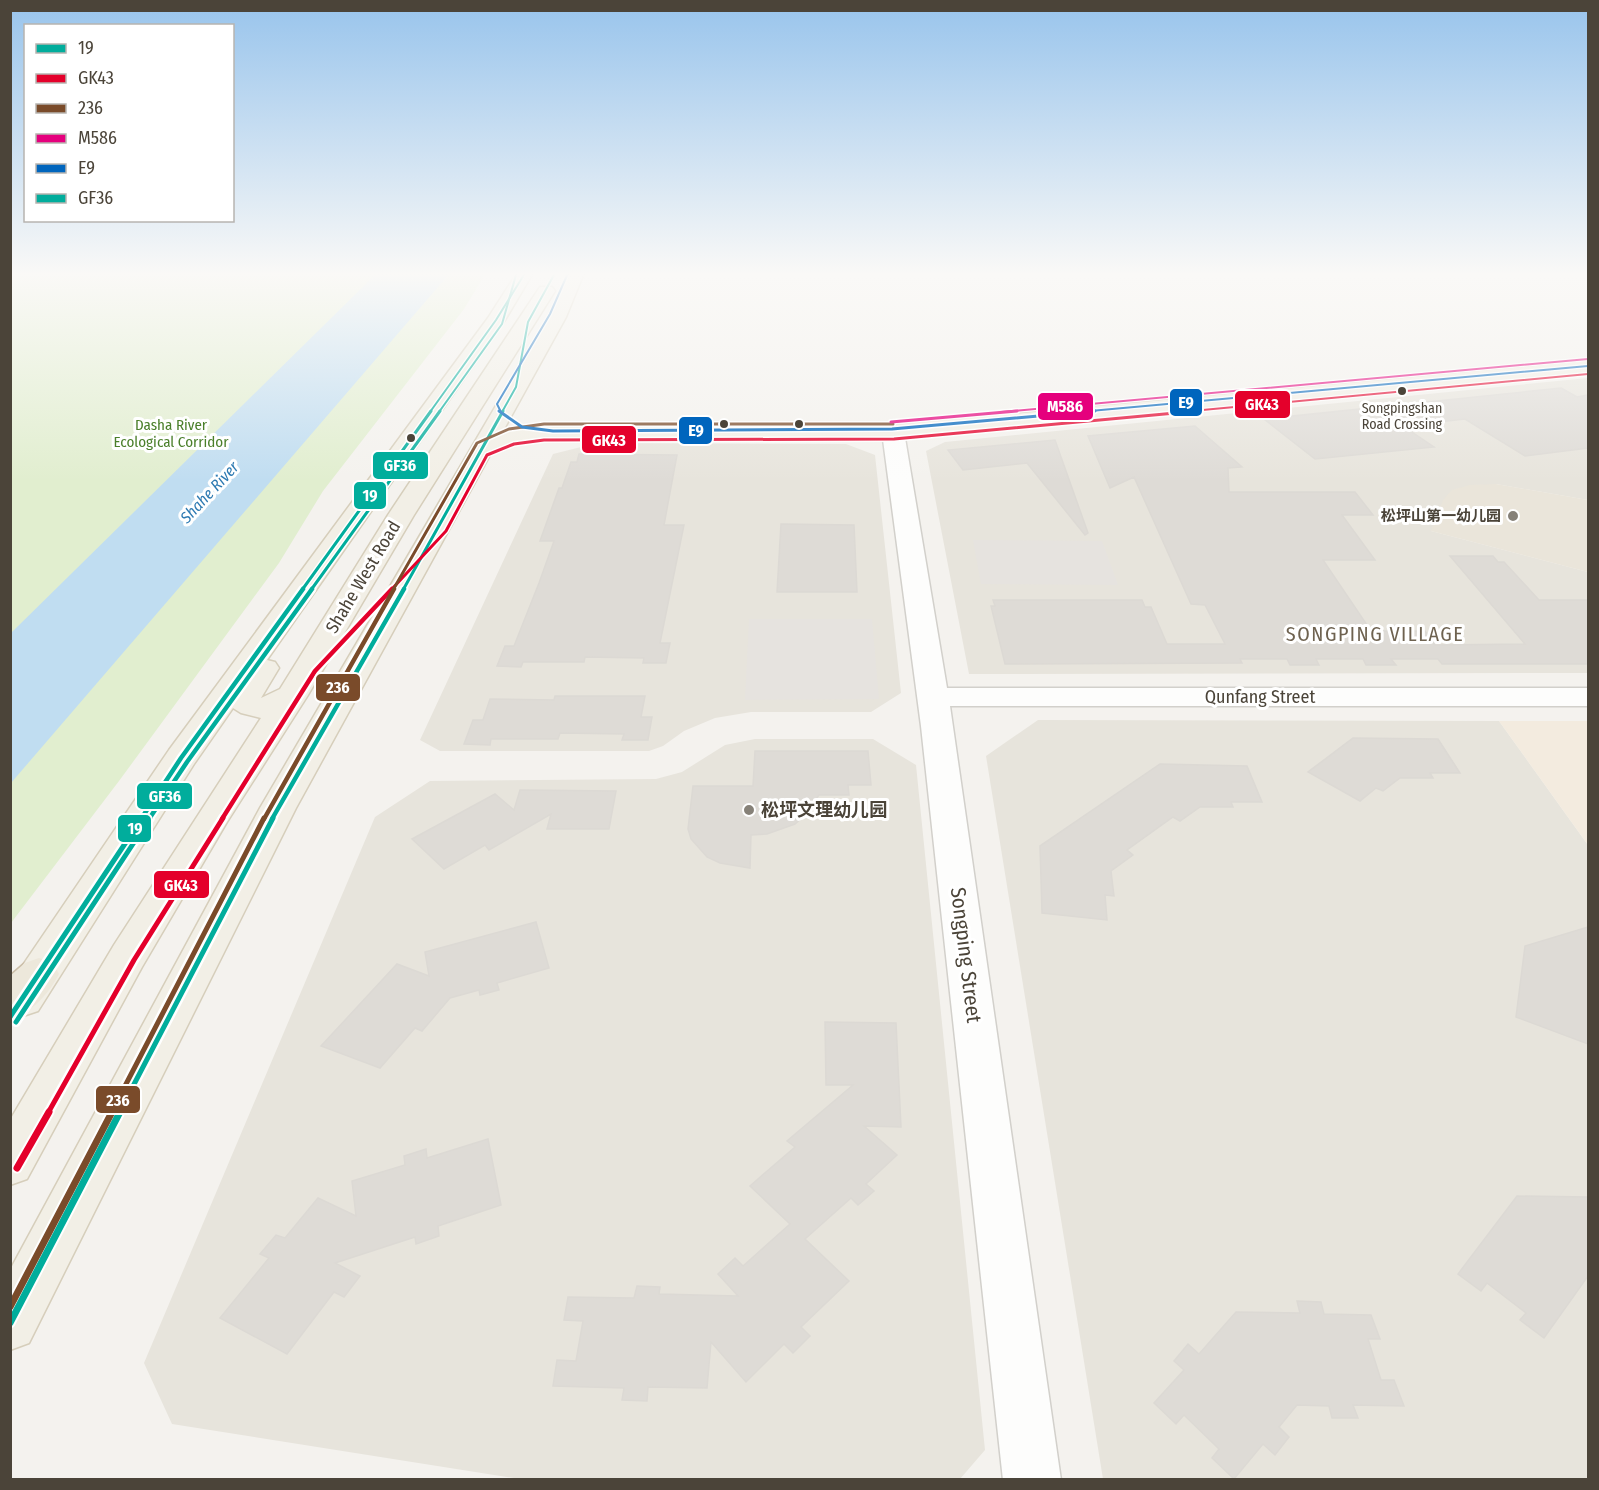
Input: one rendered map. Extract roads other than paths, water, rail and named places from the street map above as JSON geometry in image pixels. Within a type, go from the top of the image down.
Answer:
[{"type":"highway","points":[[10,1003],[39,974]]},
{"type":"main road","name":"Shahe West Road","points":[[10,1018],[181,758],[480,343]]},
{"type":"main road","name":"Shahe West Road","points":[[10,1164],[128,956],[301,680],[401,515],[514,343]]},
{"type":"main road","points":[[523,343],[510,397],[517,417],[541,424],[891,422],[1588,359]]},
{"type":"main road","points":[[10,1323],[278,808],[542,343]]},
{"type":"main road","points":[[482,449],[511,436],[544,432],[893,432],[1588,368]]},
{"type":"main road","points":[[320,564],[305,608],[244,700],[250,707],[266,708],[282,704],[440,526]]},
{"type":"street","name":"Songping Street","points":[[893,432],[932,697],[1032,1479]]},
{"type":"street","name":"Qunfang Street","points":[[932,697],[1588,698]]},
{"type":"water","name":"Shahe River","points":[[306,343],[390,343],[11,783],[11,633]]},
{"type":"place","name":"Songpingshan Road Crossing","points":[[1402,391]]},
{"type":"place","name":"松坪山第一幼儿园","points":[[1513,516]]},
{"type":"place","name":"松坪文理幼儿园","points":[[749,810]]},
{"type":"district","name":"SONGPING VILLAGE","points":[[1375,634]]},
{"type":"park label","name":"Dasha River Ecological Corridor","points":[[171,434]]}]
